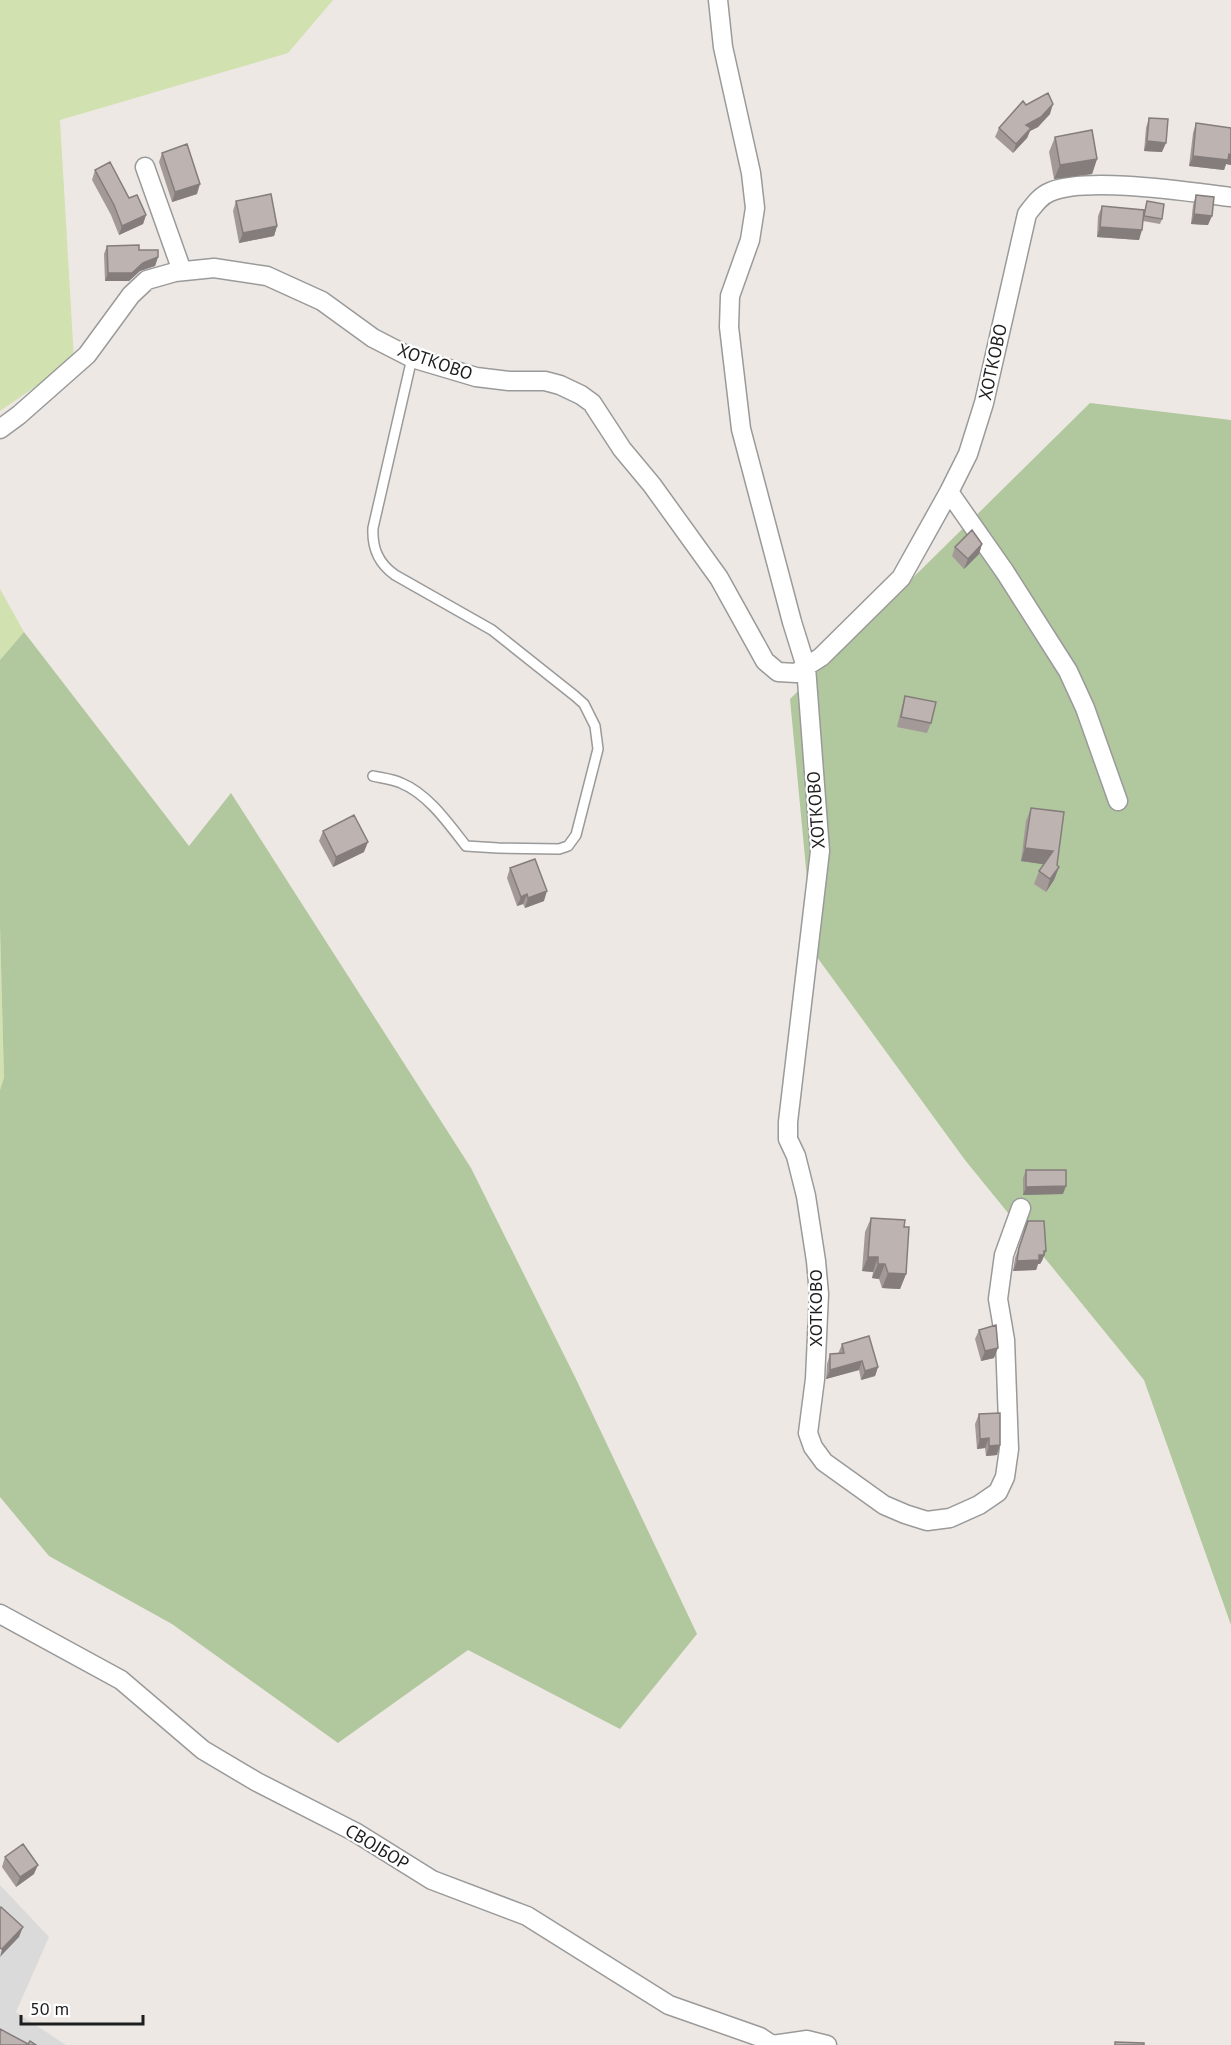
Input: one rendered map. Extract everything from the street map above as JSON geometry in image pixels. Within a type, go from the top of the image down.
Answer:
[{"type":"street","name":"ХОТКОВО","points":[[718,0],[723,47],[751,173],[755,208],[750,240],[730,296],[729,327],[741,429],[806,668],[820,850],[788,1122],[788,1139],[796,1156],[806,1197],[819,1294],[815,1379],[808,1433],[813,1447],[824,1462],[884,1505],[905,1514],[927,1521],[950,1518],[979,1505],[998,1492],[1005,1477],[1009,1449],[1005,1340],[998,1299],[1004,1255],[1021,1209]]},
{"type":"street","points":[[145,167],[182,271]]},
{"type":"street","name":"ХОТКОВО","points":[[0,429],[20,415],[87,356],[131,295],[147,280],[182,271],[214,268],[267,276],[322,301],[374,338],[412,358],[476,376],[509,381],[545,381],[560,385],[592,403],[622,449],[652,485],[719,578],[765,661],[778,672],[796,673],[821,657],[901,578],[949,492],[968,454],[984,403],[1027,214],[1036,201],[1051,192],[1089,185],[1128,186],[1231,197]]},
{"type":"street","points":[[949,492],[1005,572],[1068,671],[1085,708],[1118,801]]},
{"type":"street","name":"СВОЈБОР","points":[[0,1614],[121,1680],[203,1750],[257,1782],[356,1832],[432,1880],[527,1916],[669,2005],[760,2037],[772,2045]]},
{"type":"street","points":[[772,2045],[807,2040],[827,2045]]},
{"type":"lane","points":[[373,776],[400,782],[418,792],[445,819],[466,846],[559,849],[568,846],[574,840],[598,749],[598,737],[590,714],[575,696],[492,630],[388,570],[378,557],[374,548],[373,528],[412,358]]},
{"type":"shaded area","points":[[0,1885],[49,1937],[16,2012],[66,2045],[0,2045]]},
{"type":"green space","points":[[0,0],[333,0],[288,53],[60,120],[74,360],[0,411]]},
{"type":"green space","points":[[1090,403],[1231,420],[1231,1625],[1144,1380],[965,1160],[814,953],[790,699]]},
{"type":"green space","points":[[0,589],[24,632],[0,660]]},
{"type":"green space","points":[[24,632],[189,846],[231,793],[471,1168],[575,1377],[697,1634],[620,1729],[468,1650],[338,1743],[172,1624],[49,1556],[0,1497],[0,1090],[4,1078],[0,927],[0,660]]},
{"type":"green space","points":[[0,927],[4,1079],[0,1090]]},
{"type":"building","points":[[1048,93],[1053,104],[1041,117],[1026,125],[1031,128],[1016,144],[999,128],[1023,101],[1026,105]]},
{"type":"building","points":[[1149,118],[1168,119],[1166,143],[1147,141]]},
{"type":"building","points":[[1196,123],[1231,128],[1231,155],[1229,154],[1228,160],[1193,156]]},
{"type":"building","points":[[1092,130],[1097,159],[1060,165],[1055,137]]},
{"type":"building","points":[[187,144],[200,184],[175,192],[162,153]]},
{"type":"building","points":[[110,162],[129,198],[137,195],[146,215],[122,226],[114,205],[95,170]]},
{"type":"building","points":[[271,194],[277,226],[243,233],[236,201]]},
{"type":"building","points":[[1196,195],[1214,197],[1212,216],[1194,214]]},
{"type":"building","points":[[1147,201],[1164,204],[1162,219],[1144,216]]},
{"type":"building","points":[[1102,206],[1144,210],[1142,230],[1100,227]]},
{"type":"building","points":[[139,245],[139,250],[158,250],[158,257],[143,263],[132,273],[108,273],[107,246]]},
{"type":"building","points":[[972,530],[982,544],[968,559],[955,547]]},
{"type":"building","points":[[905,696],[936,702],[931,723],[901,717]]},
{"type":"building","points":[[1031,808],[1064,812],[1057,865],[1059,867],[1050,879],[1039,871],[1053,851],[1025,848]]},
{"type":"building","points":[[354,815],[368,842],[336,857],[323,831]]},
{"type":"building","points":[[535,859],[547,891],[528,898],[527,894],[521,897],[510,868]]},
{"type":"building","points":[[1026,1170],[1066,1170],[1066,1186],[1026,1187]]},
{"type":"building","points":[[871,1218],[905,1220],[904,1227],[909,1227],[906,1274],[888,1273],[885,1264],[878,1264],[878,1257],[868,1257]]},
{"type":"building","points":[[1028,1221],[1044,1221],[1046,1251],[1044,1255],[1039,1255],[1039,1260],[1017,1261],[1019,1248]]},
{"type":"building","points":[[996,1325],[998,1348],[985,1351],[979,1330]]},
{"type":"building","points":[[869,1336],[878,1367],[865,1371],[862,1361],[830,1370],[830,1354],[844,1353],[842,1344]]},
{"type":"building","points":[[1000,1413],[1000,1445],[989,1446],[989,1438],[980,1439],[979,1414]]},
{"type":"building","points":[[23,1844],[38,1865],[20,1877],[5,1857]]},
{"type":"building","points":[[1,1907],[23,1927],[2,1949],[0,1948]]},
{"type":"building","points":[[0,2029],[28,2044],[30,2041],[36,2045],[0,2045]]},
{"type":"building","points":[[1115,2042],[1144,2043],[1144,2045],[1115,2045]]}]
